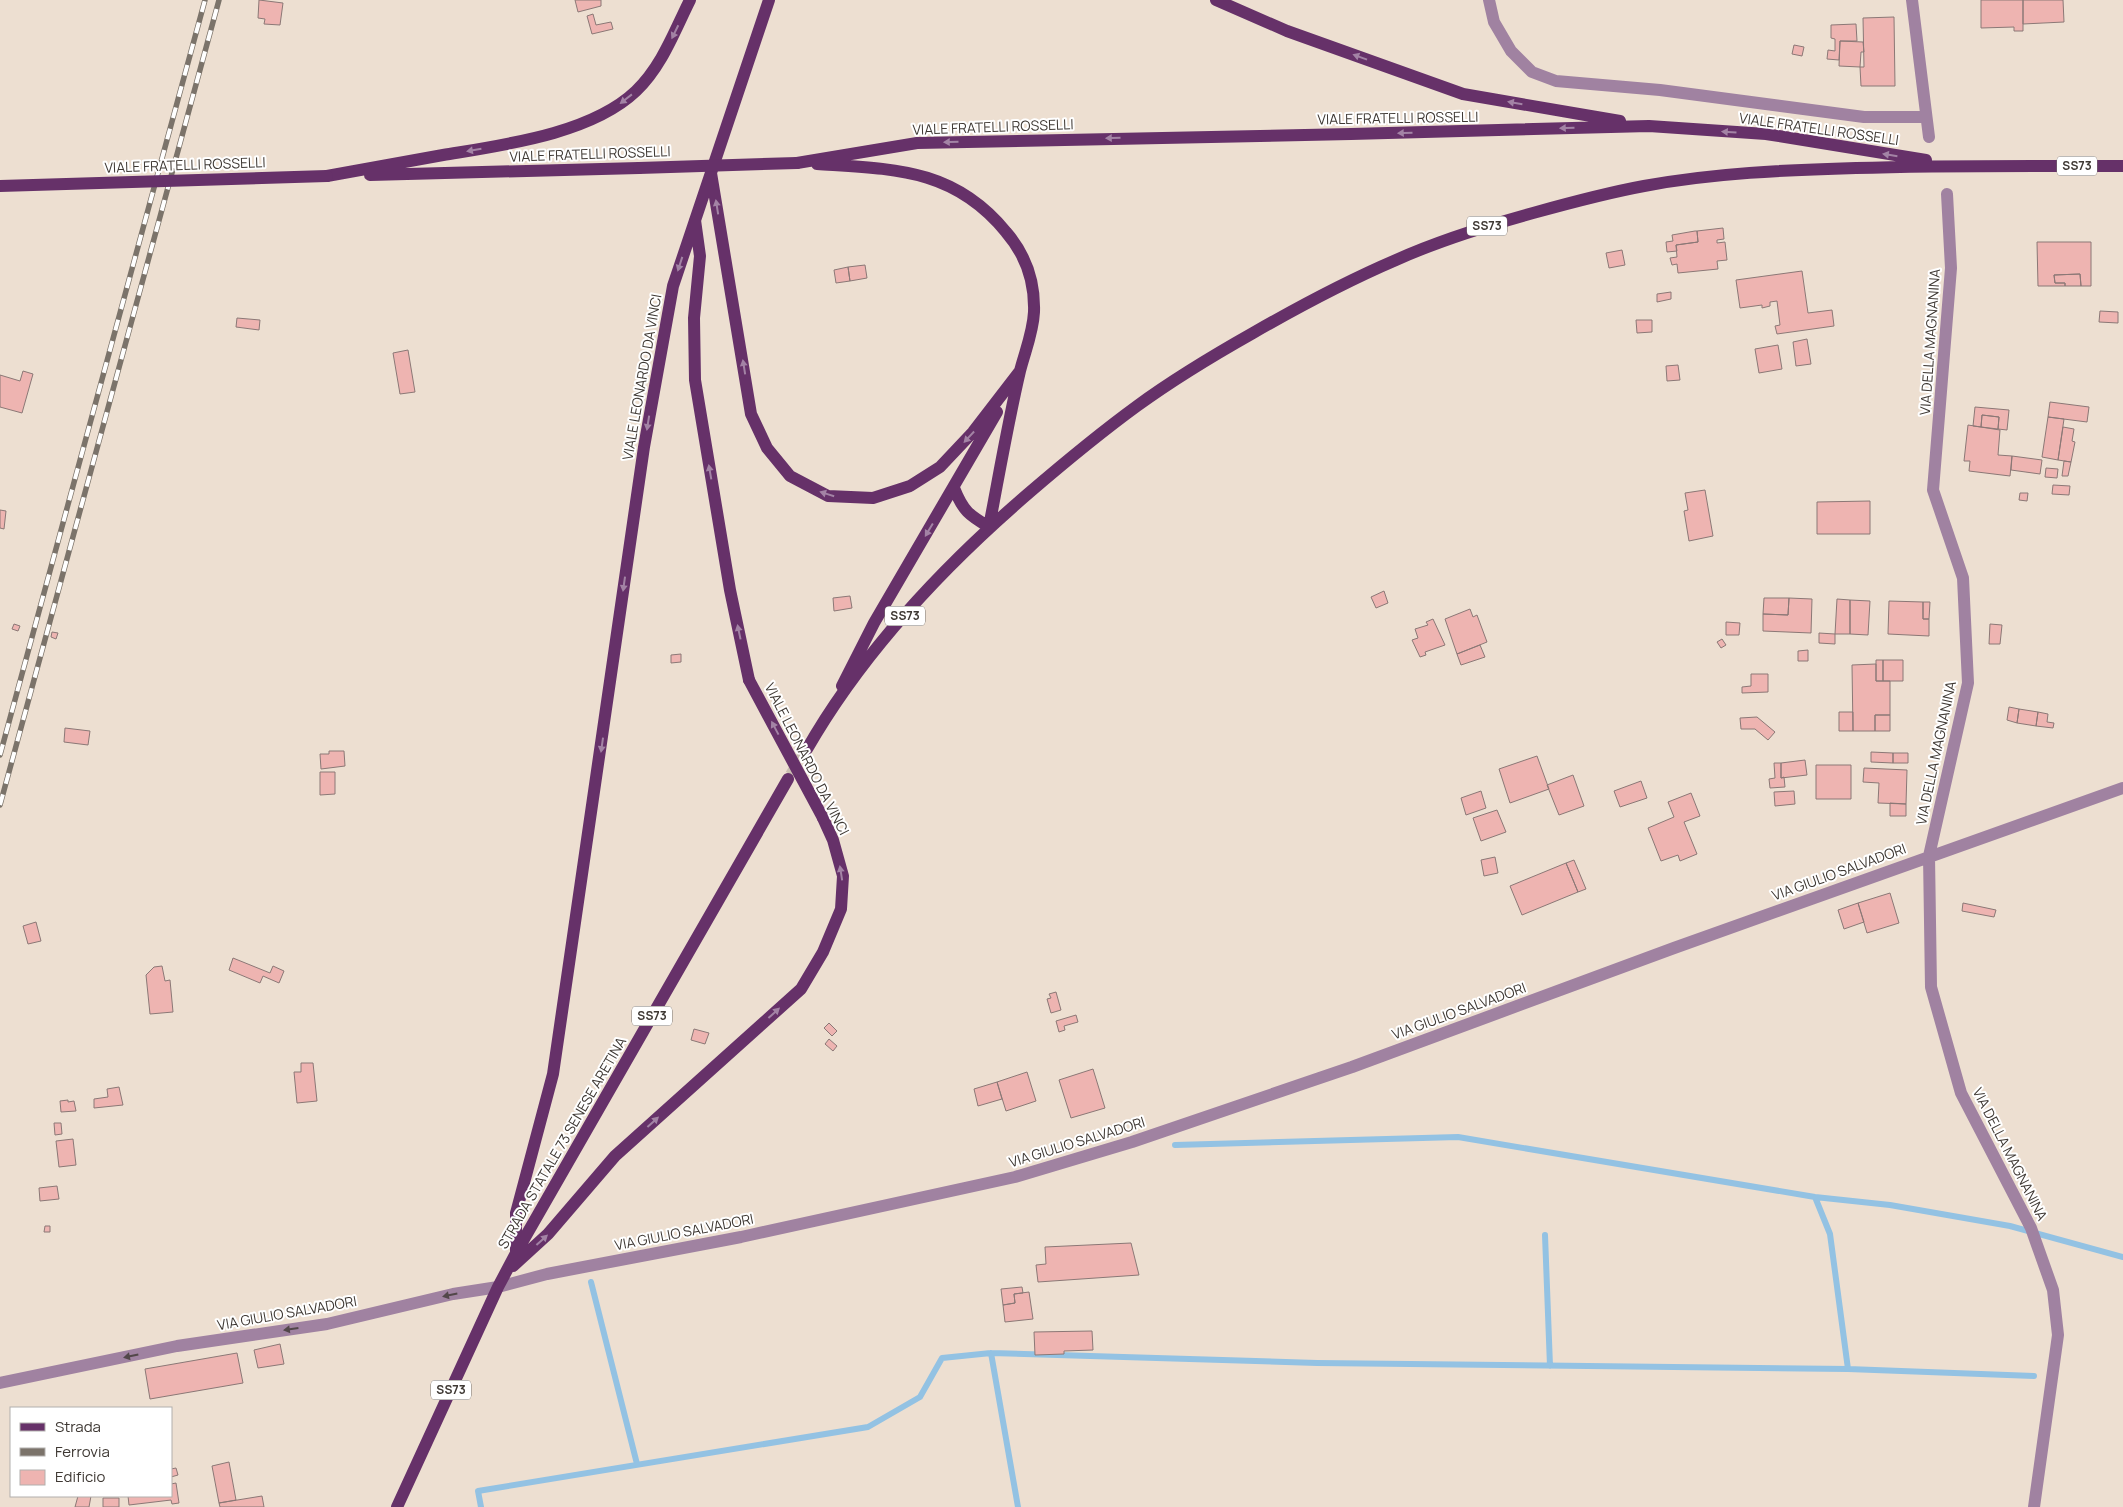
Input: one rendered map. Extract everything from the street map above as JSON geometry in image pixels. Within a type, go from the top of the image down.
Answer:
[{"type":"main road","points":[[327,176],[487,148],[578,125],[611,110],[636,91],[659,63],[690,0]]},
{"type":"main road","name":"VIALE LEONARDO DA VINCI","points":[[516,1253],[516,1213],[553,1074],[656,368],[673,286],[769,0]]},
{"type":"main road","points":[[1216,0],[1287,31],[1463,94],[1649,126]]},
{"type":"main road","name":"VIALE FRATELLI ROSSELLI","points":[[0,186],[797,163],[917,142],[1649,126],[1766,134],[1955,165]]},
{"type":"main road","points":[[797,163],[892,169],[924,176],[946,184],[967,195],[983,208],[1001,225],[1021,252],[1033,290],[1034,312],[1031,338],[1020,371],[989,527],[968,514],[960,505],[954,488]]},
{"type":"main road","name":"SS73","points":[[807,749],[828,711],[933,583],[989,527],[1075,454],[1132,410],[1220,352],[1304,304],[1397,259],[1476,229],[1575,202],[1645,186],[1689,180],[1804,169],[1955,165],[2123,166]]},
{"type":"main road","points":[[711,172],[751,414],[767,448],[790,476],[828,496],[873,498],[910,486],[940,467],[973,432],[1020,371]]},
{"type":"main road","name":"VIALE LEONARDO DA VINCI","points":[[506,1273],[548,1234],[616,1156],[801,989],[822,952],[842,909],[843,876],[833,840],[749,680],[730,590],[695,380],[694,318],[700,256],[695,217]]},
{"type":"main road","points":[[828,711],[874,623],[954,488],[1020,371]]},
{"type":"main road","name":"STRADA STATALE 73 SENESE ARETINA","points":[[397,1507],[516,1253],[788,779]]},
{"type":"street","points":[[1489,0],[1494,22],[1511,51],[1532,72],[1556,81],[1660,90],[1864,117],[1926,117]]},
{"type":"street","points":[[1912,0],[1929,137]]},
{"type":"street","name":"VIA DELLA MAGNANINA","points":[[1947,194],[1951,268],[1933,490],[1963,578],[1968,683],[1929,856],[1931,987],[1961,1093],[2031,1228],[2053,1290],[2058,1335],[2034,1507]]},
{"type":"street","name":"VIA GIULIO SALVADORI","points":[[0,1383],[177,1346],[328,1324],[453,1294],[498,1288],[547,1274],[741,1237],[1015,1176],[1123,1145],[1352,1067],[1929,856],[2123,788]]},
{"type":"building","points":[[259,0],[283,3],[280,25],[264,24],[265,19],[258,18]]},
{"type":"building","points":[[575,0],[601,0],[601,6],[578,12]]},
{"type":"building","points":[[1981,0],[2023,0],[2023,31],[2014,31],[2014,27],[1981,28]]},
{"type":"building","points":[[2023,0],[2063,0],[2064,22],[2023,24]]},
{"type":"building","points":[[593,14],[596,25],[611,22],[613,29],[592,34],[587,16]]},
{"type":"building","points":[[1894,17],[1895,86],[1861,86],[1860,67],[1864,67],[1863,18]]},
{"type":"building","points":[[1856,24],[1857,41],[1840,41],[1839,60],[1827,59],[1828,50],[1835,51],[1835,39],[1831,38],[1831,25]]},
{"type":"building","points":[[1840,41],[1863,42],[1864,52],[1861,52],[1860,67],[1839,66]]},
{"type":"building","points":[[1794,45],[1804,47],[1802,56],[1792,54]]},
{"type":"building","points":[[1723,228],[1724,239],[1717,240],[1717,243],[1725,242],[1727,260],[1717,261],[1718,269],[1678,273],[1677,264],[1672,265],[1670,258],[1677,257],[1676,245],[1698,242],[1697,231]]},
{"type":"building","points":[[1697,231],[1698,242],[1676,245],[1677,251],[1667,252],[1666,242],[1673,241],[1672,235]]},
{"type":"building","points":[[2037,242],[2091,242],[2091,286],[2081,286],[2080,274],[2054,275],[2055,283],[2065,283],[2065,286],[2038,286]]},
{"type":"building","points":[[1622,250],[1625,265],[1609,268],[1606,253]]},
{"type":"building","points":[[865,265],[867,278],[850,281],[848,267]]},
{"type":"building","points":[[848,267],[850,281],[836,283],[834,270]]},
{"type":"building","points":[[1802,271],[1808,313],[1832,310],[1834,326],[1777,334],[1775,326],[1780,325],[1777,301],[1770,302],[1770,306],[1762,308],[1762,305],[1740,308],[1736,280]]},
{"type":"building","points":[[2080,274],[2081,286],[2065,286],[2065,283],[2055,283],[2054,275]]},
{"type":"building","points":[[1671,292],[1671,299],[1657,302],[1657,294]]},
{"type":"building","points":[[2100,311],[2118,312],[2118,323],[2099,322]]},
{"type":"building","points":[[237,318],[260,320],[259,330],[236,327]]},
{"type":"building","points":[[1636,320],[1652,320],[1652,332],[1637,333]]},
{"type":"building","points":[[1807,339],[1811,364],[1796,366],[1793,342]]},
{"type":"building","points":[[1778,345],[1782,369],[1759,373],[1755,349]]},
{"type":"building","points":[[408,350],[415,392],[400,394],[393,353]]},
{"type":"building","points":[[1678,365],[1680,380],[1667,381],[1666,366]]},
{"type":"building","points":[[23,371],[33,374],[22,413],[0,407],[0,375],[20,381]]},
{"type":"building","points":[[2050,402],[2089,407],[2087,422],[2048,417]]},
{"type":"building","points":[[1975,407],[2009,410],[2007,430],[1998,429],[1999,417],[1982,415],[1981,427],[1973,426]]},
{"type":"building","points":[[1982,415],[1999,417],[1998,429],[1981,427]]},
{"type":"building","points":[[2048,417],[2064,419],[2058,460],[2042,457]]},
{"type":"building","points":[[1968,425],[2000,430],[1998,455],[2012,456],[2010,476],[1969,471],[1970,461],[1964,461]]},
{"type":"building","points":[[2063,427],[2074,429],[2072,441],[2075,442],[2071,462],[2058,460]]},
{"type":"building","points":[[2012,456],[2042,460],[2040,474],[2011,470]]},
{"type":"building","points":[[2064,461],[2071,462],[2068,476],[2062,476]]},
{"type":"building","points":[[2046,468],[2058,469],[2057,478],[2045,477]]},
{"type":"building","points":[[2053,485],[2070,486],[2069,495],[2052,494]]},
{"type":"building","points":[[1705,490],[1713,536],[1689,541],[1684,511],[1688,510],[1685,493]]},
{"type":"building","points":[[2020,493],[2028,493],[2027,501],[2019,500]]},
{"type":"building","points":[[1870,501],[1870,534],[1817,534],[1817,502]]},
{"type":"building","points":[[0,510],[6,511],[4,529],[0,528]]},
{"type":"building","points":[[1384,591],[1388,603],[1376,608],[1371,597]]},
{"type":"building","points":[[850,596],[852,608],[834,611],[833,598]]},
{"type":"building","points":[[1764,598],[1789,598],[1788,615],[1763,614]]},
{"type":"building","points":[[1789,598],[1812,599],[1811,633],[1763,631],[1763,614],[1788,615]]},
{"type":"building","points":[[1837,599],[1850,600],[1850,634],[1835,634]]},
{"type":"building","points":[[1850,600],[1870,601],[1868,635],[1850,634]]},
{"type":"building","points":[[1889,601],[1923,602],[1923,619],[1929,619],[1929,636],[1888,634]]},
{"type":"building","points":[[1923,602],[1930,602],[1929,619],[1923,619]]},
{"type":"building","points":[[1470,609],[1473,617],[1477,615],[1487,642],[1457,654],[1445,619]]},
{"type":"building","points":[[1433,619],[1445,645],[1425,652],[1426,655],[1420,657],[1412,640],[1418,638],[1415,629],[1428,625],[1426,622]]},
{"type":"building","points":[[1726,622],[1740,623],[1739,635],[1726,635]]},
{"type":"building","points":[[14,624],[20,626],[18,631],[12,629]]},
{"type":"building","points":[[1990,624],[2002,625],[2000,644],[1989,644]]},
{"type":"building","points":[[52,632],[58,633],[56,639],[51,637]]},
{"type":"building","points":[[1819,633],[1835,634],[1835,644],[1819,643]]},
{"type":"building","points":[[1722,639],[1726,645],[1721,648],[1717,642]]},
{"type":"building","points":[[1480,645],[1485,657],[1461,665],[1457,654]]},
{"type":"building","points":[[1808,650],[1808,661],[1798,661],[1798,651]]},
{"type":"building","points":[[681,654],[681,662],[671,663],[671,655]]},
{"type":"building","points":[[1876,660],[1883,660],[1883,681],[1876,681]]},
{"type":"building","points":[[1883,660],[1903,660],[1903,681],[1883,681]]},
{"type":"building","points":[[1876,664],[1876,681],[1890,681],[1890,715],[1875,715],[1875,731],[1853,731],[1852,665]]},
{"type":"building","points":[[1751,674],[1768,674],[1768,692],[1742,693],[1742,687],[1751,686]]},
{"type":"building","points":[[2009,707],[2019,709],[2017,723],[2007,720]]},
{"type":"building","points":[[2019,709],[2038,712],[2036,726],[2017,723]]},
{"type":"building","points":[[1839,712],[1853,712],[1853,731],[1839,731]]},
{"type":"building","points":[[2038,712],[2048,714],[2047,722],[2054,723],[2053,728],[2036,726]]},
{"type":"building","points":[[1875,715],[1890,715],[1890,731],[1875,731]]},
{"type":"building","points":[[1757,717],[1775,732],[1768,740],[1755,729],[1741,729],[1740,718]]},
{"type":"building","points":[[65,728],[90,731],[88,745],[64,742]]},
{"type":"building","points":[[329,751],[344,751],[345,766],[321,769],[320,754],[329,754]]},
{"type":"building","points":[[1871,752],[1893,753],[1893,763],[1871,762]]},
{"type":"building","points":[[1893,753],[1908,753],[1908,763],[1893,763]]},
{"type":"building","points":[[1537,756],[1549,789],[1510,803],[1499,769]]},
{"type":"building","points":[[1805,760],[1807,775],[1781,778],[1781,763]]},
{"type":"building","points":[[1774,763],[1781,763],[1781,778],[1784,777],[1785,787],[1770,788],[1769,779],[1775,778]]},
{"type":"building","points":[[1816,765],[1851,765],[1851,799],[1816,799]]},
{"type":"building","points":[[1864,768],[1907,770],[1906,804],[1878,803],[1879,783],[1863,782]]},
{"type":"building","points":[[320,772],[335,772],[335,794],[320,795]]},
{"type":"building","points":[[1573,775],[1584,806],[1559,815],[1547,785]]},
{"type":"building","points":[[1641,781],[1647,798],[1620,807],[1614,791]]},
{"type":"building","points":[[1481,791],[1486,808],[1466,815],[1461,798]]},
{"type":"building","points":[[1794,791],[1795,804],[1775,806],[1774,792]]},
{"type":"building","points":[[1691,793],[1700,816],[1684,822],[1697,854],[1680,861],[1678,855],[1661,861],[1648,828],[1674,817],[1668,802]]},
{"type":"building","points":[[1890,803],[1906,804],[1906,816],[1890,816]]},
{"type":"building","points":[[1497,810],[1506,832],[1481,841],[1473,818]]},
{"type":"building","points":[[1495,857],[1498,873],[1484,876],[1481,860]]},
{"type":"building","points":[[1574,860],[1586,889],[1578,892],[1566,863]]},
{"type":"building","points":[[1566,863],[1578,892],[1522,915],[1510,886]]},
{"type":"building","points":[[1890,893],[1899,923],[1867,933],[1858,903]]},
{"type":"building","points":[[1858,903],[1864,922],[1844,929],[1838,910]]},
{"type":"building","points":[[1963,903],[1996,910],[1994,917],[1962,911]]},
{"type":"building","points":[[36,922],[41,941],[28,944],[23,926]]},
{"type":"building","points":[[233,958],[270,973],[273,966],[284,971],[279,983],[263,976],[260,983],[229,970]]},
{"type":"building","points":[[162,966],[165,981],[170,980],[173,1012],[150,1014],[146,975],[154,967]]},
{"type":"building","points":[[1056,992],[1061,1010],[1051,1013],[1047,999],[1051,998],[1049,994]]},
{"type":"building","points":[[1076,1015],[1078,1022],[1064,1026],[1065,1030],[1059,1032],[1056,1021]]},
{"type":"building","points":[[829,1023],[837,1031],[832,1036],[824,1028]]},
{"type":"building","points":[[694,1029],[709,1033],[705,1044],[691,1040]]},
{"type":"building","points":[[829,1039],[837,1046],[833,1051],[825,1044]]},
{"type":"building","points":[[301,1063],[313,1063],[317,1101],[297,1103],[294,1072],[301,1072]]},
{"type":"building","points":[[1093,1069],[1105,1108],[1071,1118],[1059,1080]]},
{"type":"building","points":[[1027,1072],[1036,1101],[1006,1111],[997,1082]]},
{"type":"building","points":[[997,1082],[1002,1099],[978,1106],[974,1089]]},
{"type":"building","points":[[119,1087],[123,1105],[94,1108],[94,1099],[108,1097],[107,1089]]},
{"type":"building","points":[[68,1100],[68,1102],[74,1101],[76,1111],[61,1112],[60,1101]]},
{"type":"building","points":[[54,1123],[61,1123],[62,1134],[55,1135]]},
{"type":"building","points":[[73,1139],[76,1165],[59,1167],[56,1141]]},
{"type":"building","points":[[57,1186],[59,1199],[40,1201],[39,1188]]},
{"type":"building","points":[[45,1226],[50,1226],[50,1232],[44,1232]]},
{"type":"building","points":[[1131,1243],[1139,1275],[1038,1282],[1036,1265],[1046,1264],[1045,1247]]},
{"type":"building","points":[[1022,1287],[1023,1293],[1014,1294],[1015,1303],[1003,1305],[1001,1289]]},
{"type":"building","points":[[1029,1292],[1033,1319],[1005,1322],[1003,1305],[1015,1303],[1014,1294]]},
{"type":"building","points":[[1092,1331],[1093,1350],[1035,1355],[1034,1332]]},
{"type":"building","points":[[280,1344],[284,1364],[258,1368],[254,1350]]},
{"type":"building","points":[[237,1353],[243,1383],[150,1399],[145,1369]]},
{"type":"building","points":[[229,1462],[236,1500],[219,1503],[212,1466]]},
{"type":"building","points":[[176,1468],[178,1475],[172,1477],[172,1469]]},
{"type":"building","points":[[176,1483],[179,1503],[172,1504],[171,1500],[129,1505],[128,1497],[172,1497],[172,1484]]},
{"type":"building","points":[[262,1496],[264,1507],[220,1507],[219,1503]]},
{"type":"building","points":[[78,1497],[91,1497],[89,1507],[75,1507]]},
{"type":"building","points":[[103,1498],[119,1498],[119,1507],[103,1507]]},
{"type":"waterway","points":[[1175,1145],[1458,1137],[1815,1197],[1890,1205],[2010,1226],[2123,1257]]},
{"type":"waterway","points":[[1815,1197],[1830,1234],[1848,1369]]},
{"type":"waterway","points":[[1545,1235],[1550,1366]]},
{"type":"waterway","points":[[591,1282],[637,1464]]},
{"type":"waterway","points":[[991,1353],[1018,1507]]},
{"type":"waterway","points":[[481,1507],[478,1491],[868,1427],[920,1397],[942,1358],[991,1353],[1317,1363],[1848,1369],[2034,1376]]},
{"type":"tunnel","points":[[791,775],[807,749]]},
{"type":"railway","points":[[0,755],[205,0]]},
{"type":"railway","points":[[0,805],[219,0]]}]
